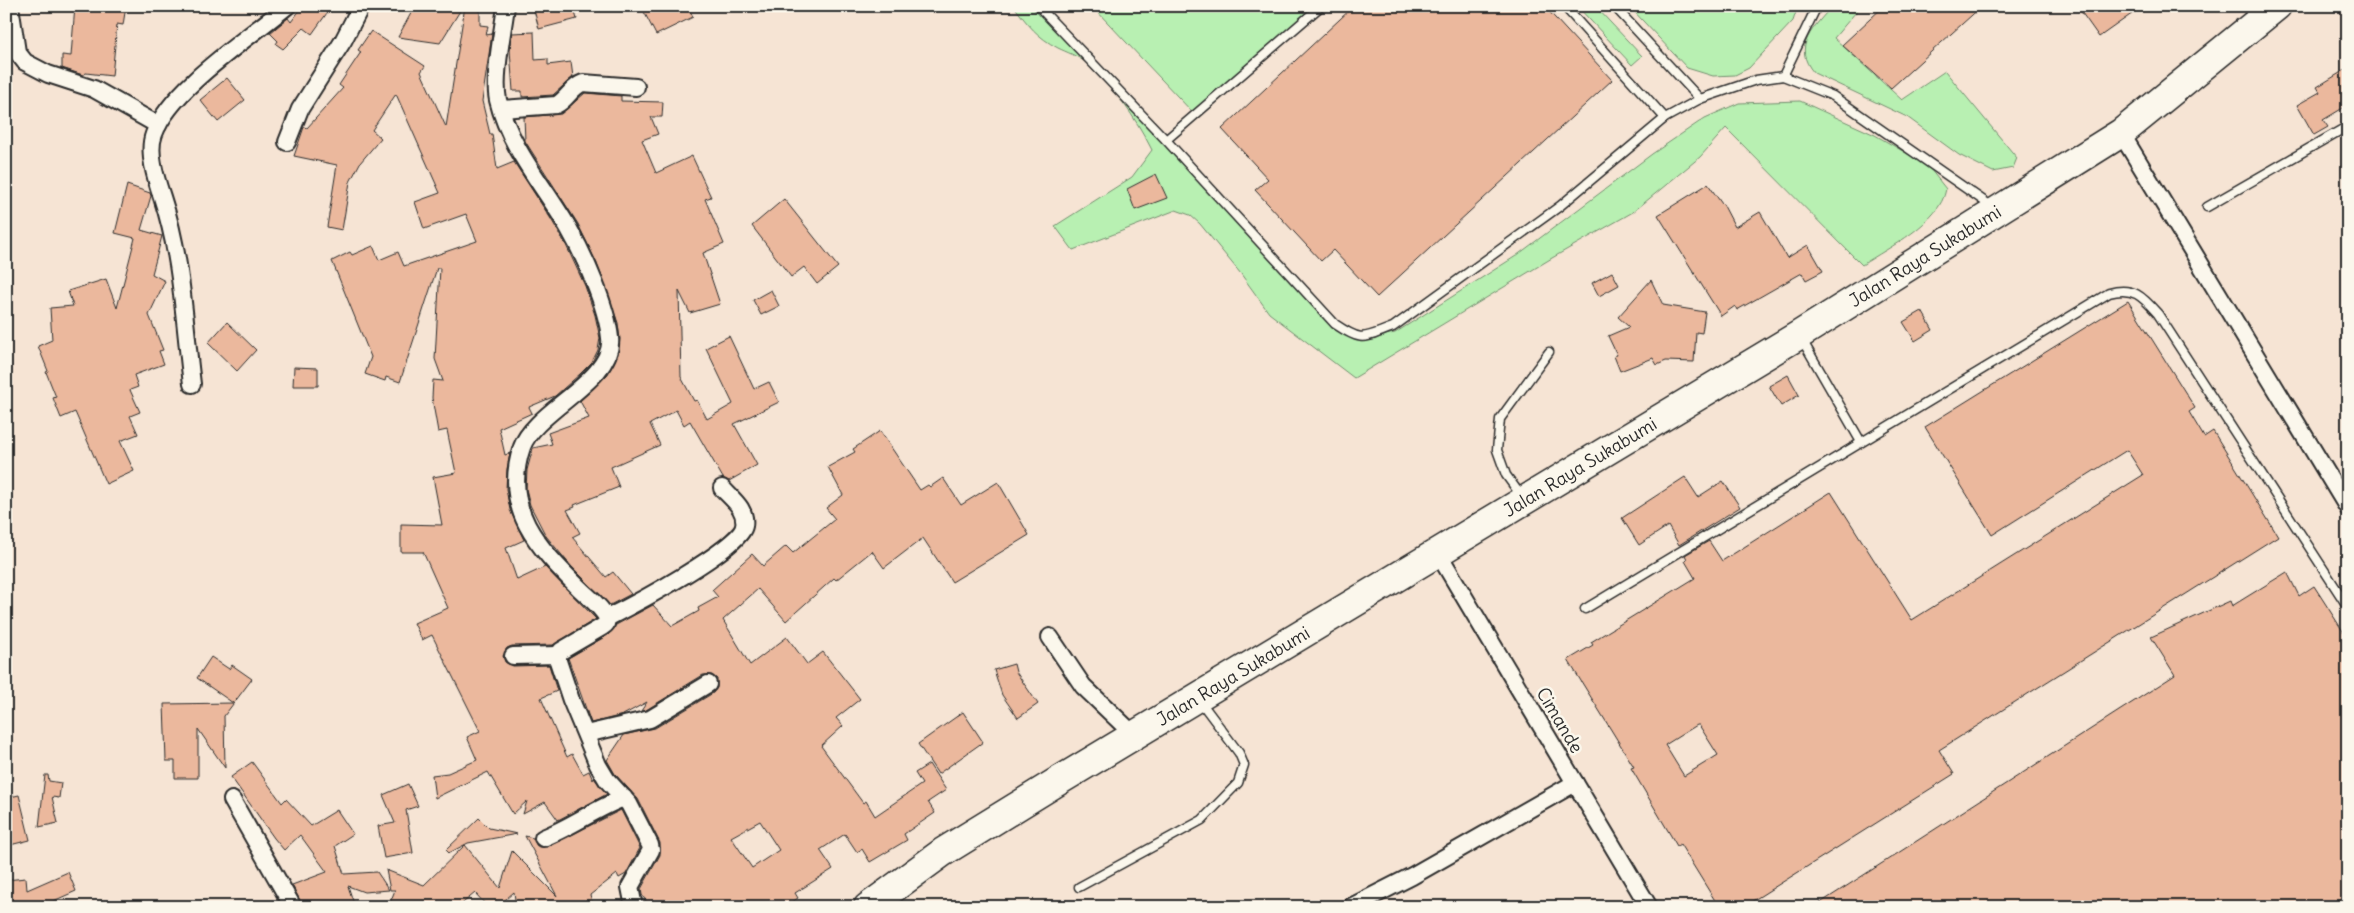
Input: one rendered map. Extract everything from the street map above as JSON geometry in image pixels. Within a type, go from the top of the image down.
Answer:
[{"type":"highway","name":"Jalan Raya Sukabumi","points":[[868,907],[943,852],[1799,335],[2121,133],[2276,6]]},
{"type":"street","points":[[10,6],[17,52],[25,62],[48,74],[94,89],[158,125]]},
{"type":"street","points":[[192,384],[179,265],[172,229],[155,173],[153,136],[171,105],[211,67],[287,6]]},
{"type":"street","points":[[286,142],[300,109],[343,40],[361,6]]},
{"type":"street","points":[[506,6],[497,85],[501,109],[533,175],[569,228],[579,249],[602,304],[611,341],[609,352],[590,378],[527,436],[519,458],[516,481],[518,502],[523,521],[537,542],[556,565],[607,618]]},
{"type":"street","points":[[501,109],[556,105],[562,102],[575,86],[583,83],[636,88]]},
{"type":"street","points":[[2121,133],[2348,508]]},
{"type":"street","points":[[607,618],[670,585],[736,540],[744,529],[745,518],[741,508],[722,488]]},
{"type":"street","name":"Cimande","points":[[1438,553],[1649,907]]},
{"type":"street","points":[[513,656],[558,655],[567,647],[606,624],[607,618]]},
{"type":"street","points":[[1050,637],[1083,686],[1134,735]]},
{"type":"street","points":[[558,655],[565,684],[603,773],[624,798],[651,848],[630,887],[634,907]]},
{"type":"street","points":[[586,734],[650,718],[708,684]]},
{"type":"street","points":[[1351,907],[1412,876],[1575,783]]},
{"type":"street","points":[[543,838],[564,830],[624,798]]},
{"type":"street","points":[[232,800],[292,907]]},
{"type":"lane","points":[[1038,6],[1166,140],[1335,324],[1353,336],[1365,337],[1393,327],[1560,206],[1665,118],[1700,98],[1756,80],[1782,76],[1833,96],[1999,211]]},
{"type":"lane","points":[[1166,140],[1321,6]]},
{"type":"lane","points":[[1564,6],[1665,118]]},
{"type":"lane","points":[[1614,6],[1700,98]]},
{"type":"lane","points":[[1782,76],[1817,6]]},
{"type":"lane","points":[[2207,207],[2348,126]]},
{"type":"lane","points":[[1585,609],[2109,293],[2118,290],[2138,293],[2158,314],[2348,606]]},
{"type":"lane","points":[[1799,335],[1861,442]]},
{"type":"lane","points":[[1524,501],[1506,475],[1496,450],[1500,419],[1549,352]]},
{"type":"lane","points":[[1079,887],[1202,820],[1238,783],[1244,765],[1239,754],[1198,697]]},
{"type":"green space","points":[[1014,6],[1036,6],[1156,129],[1319,310],[1332,328],[1357,340],[1395,333],[1516,256],[1652,154],[1705,118],[1739,103],[1800,101],[1875,135],[1927,165],[1946,189],[1942,201],[1924,223],[1899,242],[1862,265],[1726,128],[1700,157],[1633,212],[1552,258],[1354,378],[1269,313],[1241,274],[1200,224],[1190,215],[1176,210],[1073,250],[1055,226],[1132,177],[1152,150],[1131,114],[1105,81],[1082,60],[1051,44],[1039,35]]},
{"type":"green space","points":[[1092,6],[1314,6],[1196,116]]},
{"type":"green space","points":[[1577,6],[1595,6],[1642,56],[1632,65]]},
{"type":"green space","points":[[1629,6],[1798,6],[1793,21],[1749,68],[1735,75],[1713,76],[1687,68]]},
{"type":"green space","points":[[1832,6],[1861,6],[1834,38],[1902,100],[1945,71],[2017,158],[2013,168],[1993,172],[1959,155],[1907,117],[1814,73],[1807,63],[1805,46],[1812,30]]},
{"type":"building","points":[[75,6],[126,6],[123,25],[117,24],[112,76],[86,73],[83,75],[62,68],[62,55],[71,56]]},
{"type":"building","points":[[303,6],[332,6],[312,34],[304,28],[283,49],[276,44],[278,41],[270,33],[288,18],[291,22]]},
{"type":"building","points":[[415,6],[463,6],[440,43],[398,37]]},
{"type":"building","points":[[465,6],[480,6],[480,25],[488,26],[486,35],[492,34],[482,101],[490,134],[492,134],[497,169],[514,162],[551,219],[566,245],[585,286],[595,315],[600,338],[598,350],[592,362],[580,374],[555,396],[529,407],[532,413],[499,428],[505,455],[510,453],[506,489],[510,510],[524,540],[506,548],[517,580],[545,567],[596,619],[553,645],[512,646],[507,648],[503,656],[505,662],[513,666],[549,665],[557,691],[541,698],[558,737],[567,757],[572,754],[583,774],[589,771],[593,780],[594,778],[607,794],[558,820],[545,802],[523,814],[527,801],[513,814],[488,772],[435,798],[432,775],[448,773],[477,760],[467,737],[480,731],[432,635],[422,640],[414,623],[448,608],[423,552],[401,552],[401,524],[442,525],[433,477],[456,473],[447,430],[438,432],[432,398],[433,380],[443,381],[435,359],[440,268],[437,268],[400,382],[386,377],[385,381],[365,374],[371,357],[332,261],[350,252],[352,255],[373,246],[379,260],[398,252],[404,266],[477,241],[466,214],[424,229],[415,202],[440,193],[396,94],[372,130],[381,138],[360,163],[350,182],[342,230],[327,227],[337,165],[294,156],[304,127],[307,128],[343,88],[339,85],[361,52],[358,50],[371,31],[425,66],[421,72],[446,127]]},
{"type":"building","points":[[533,6],[573,6],[577,19],[539,29]]},
{"type":"building","points":[[641,6],[688,6],[693,17],[656,35]]},
{"type":"building","points":[[1354,6],[1544,6],[1612,80],[1377,297],[1333,250],[1321,261],[1255,190],[1268,179],[1222,129]]},
{"type":"building","points":[[1884,6],[1982,6],[1891,88],[1842,45]]},
{"type":"building","points":[[2077,6],[2143,6],[2099,37]]},
{"type":"building","points":[[534,32],[535,60],[548,59],[548,65],[571,62],[573,77],[553,95],[522,97],[522,91],[513,91],[510,50],[512,33]]},
{"type":"building","points":[[2348,68],[2348,105],[2323,120],[2328,127],[2314,135],[2297,105],[2320,92],[2317,87]]},
{"type":"building","points":[[227,78],[245,100],[218,122],[200,100]]},
{"type":"building","points":[[585,93],[621,96],[621,101],[663,102],[662,117],[651,117],[658,134],[642,140],[656,173],[692,156],[711,197],[705,199],[724,244],[703,253],[720,304],[690,313],[679,291],[681,377],[694,401],[697,400],[707,419],[733,404],[706,348],[729,336],[754,389],[769,382],[779,402],[734,424],[757,465],[729,481],[723,478],[690,421],[684,425],[676,410],[650,424],[660,445],[611,467],[619,487],[574,505],[575,507],[567,510],[580,533],[572,537],[606,577],[613,572],[631,594],[610,605],[571,566],[546,536],[530,505],[526,489],[527,470],[533,448],[552,444],[548,433],[589,418],[580,401],[608,374],[618,354],[620,339],[618,323],[597,264],[578,224],[525,141],[524,117],[561,114]]},
{"type":"building","points":[[1156,174],[1167,198],[1135,210],[1127,189]]},
{"type":"building","points":[[1708,184],[1723,204],[1735,227],[1760,212],[1787,258],[1808,245],[1823,271],[1806,280],[1802,273],[1737,310],[1735,306],[1721,316],[1658,215]]},
{"type":"building","points":[[127,185],[150,193],[151,196],[141,230],[162,236],[152,274],[165,281],[149,315],[163,350],[159,351],[164,364],[134,375],[138,387],[130,390],[140,412],[130,416],[138,434],[120,441],[134,471],[106,484],[75,412],[61,418],[53,398],[56,397],[46,372],[48,371],[38,346],[52,340],[50,308],[73,306],[68,291],[106,279],[117,308],[135,238],[115,233]]},
{"type":"building","points":[[784,199],[838,267],[817,284],[804,267],[791,277],[752,226]]},
{"type":"building","points":[[1612,272],[1619,285],[1599,296],[1592,283]]},
{"type":"building","points":[[1651,280],[1663,305],[1705,312],[1702,333],[1696,332],[1694,362],[1666,361],[1657,365],[1653,358],[1620,371],[1614,356],[1617,355],[1608,336],[1629,327],[1618,317]]},
{"type":"building","points":[[771,290],[779,306],[761,315],[753,300]]},
{"type":"building","points":[[2128,301],[2195,408],[2189,412],[2204,437],[2213,431],[2278,536],[1939,750],[1954,774],[1743,907],[1719,907],[1680,844],[1677,846],[1631,768],[1634,767],[1568,660],[1593,645],[1591,642],[1695,578],[1685,561],[1687,559],[1685,555],[1709,541],[1722,561],[1831,492],[1912,620],[2143,475],[2127,450],[1992,535],[1925,427]],"holes":[[[1699,725],[1718,755],[1684,776],[1665,745]]]},
{"type":"building","points":[[1922,311],[1933,330],[1915,341],[1903,322]]},
{"type":"building","points":[[227,322],[256,350],[237,371],[208,343]]},
{"type":"building","points":[[294,367],[318,368],[318,386],[293,386]]},
{"type":"building","points":[[1788,375],[1799,395],[1781,406],[1769,386]]},
{"type":"building","points":[[880,431],[920,490],[928,485],[930,487],[943,478],[961,505],[998,482],[1029,535],[952,582],[923,538],[884,568],[872,551],[836,580],[834,578],[786,621],[758,589],[723,620],[750,665],[787,637],[807,664],[823,652],[860,699],[836,718],[843,726],[821,746],[863,803],[866,801],[875,816],[922,784],[915,773],[929,764],[946,790],[928,802],[935,813],[904,834],[907,840],[870,862],[862,849],[857,852],[845,834],[820,850],[833,869],[795,893],[798,898],[785,907],[650,907],[642,895],[641,889],[660,855],[660,843],[638,799],[615,774],[607,760],[624,735],[655,728],[713,693],[717,688],[717,679],[712,675],[703,675],[646,710],[641,711],[647,702],[623,715],[591,723],[568,658],[608,635],[616,625],[653,605],[672,626],[699,611],[698,608],[718,597],[712,590],[752,554],[763,566],[786,546],[793,553],[835,519],[826,508],[843,495],[828,467],[855,452],[853,449]],"holes":[[[760,821],[779,850],[752,868],[731,837]]]},
{"type":"building","points":[[1685,477],[1698,497],[1723,481],[1740,507],[1679,545],[1668,526],[1639,545],[1622,518]]},
{"type":"building","points":[[2287,572],[2299,596],[2314,586],[2348,639],[2348,895],[2329,907],[1814,907],[2175,675],[2151,637],[2230,601],[2232,606]]},
{"type":"building","points":[[211,657],[229,669],[232,665],[252,679],[224,716],[225,768],[198,729],[198,778],[175,778],[175,761],[166,761],[164,704],[233,703],[197,678]]},
{"type":"building","points":[[1014,664],[1016,672],[1038,704],[1018,718],[1002,695],[994,670]]},
{"type":"building","points":[[963,712],[983,742],[938,774],[918,744]]},
{"type":"building","points":[[252,762],[282,803],[286,799],[311,826],[337,810],[353,834],[335,846],[344,874],[377,872],[389,890],[364,892],[348,886],[355,907],[303,907],[292,885],[327,872],[300,835],[284,850],[231,777]]},
{"type":"building","points":[[45,775],[48,775],[49,781],[61,783],[59,798],[52,797],[58,823],[39,827]]},
{"type":"building","points":[[408,784],[418,806],[406,810],[413,853],[384,858],[378,826],[395,823],[383,795]]},
{"type":"building","points":[[19,795],[30,840],[6,846],[6,798]]},
{"type":"building","points":[[621,810],[640,848],[626,874],[619,878],[617,874],[590,895],[594,907],[516,907],[514,892],[497,907],[488,907],[475,893],[458,907],[400,907],[390,903],[395,890],[390,890],[386,870],[424,885],[465,845],[500,888],[512,851],[557,896],[525,836],[533,838],[537,846],[547,847]]},
{"type":"building","points":[[479,818],[489,828],[517,834],[468,843],[449,853],[446,850]]},
{"type":"building","points":[[68,872],[76,891],[40,907],[6,907],[6,880],[26,878],[27,890]]}]
